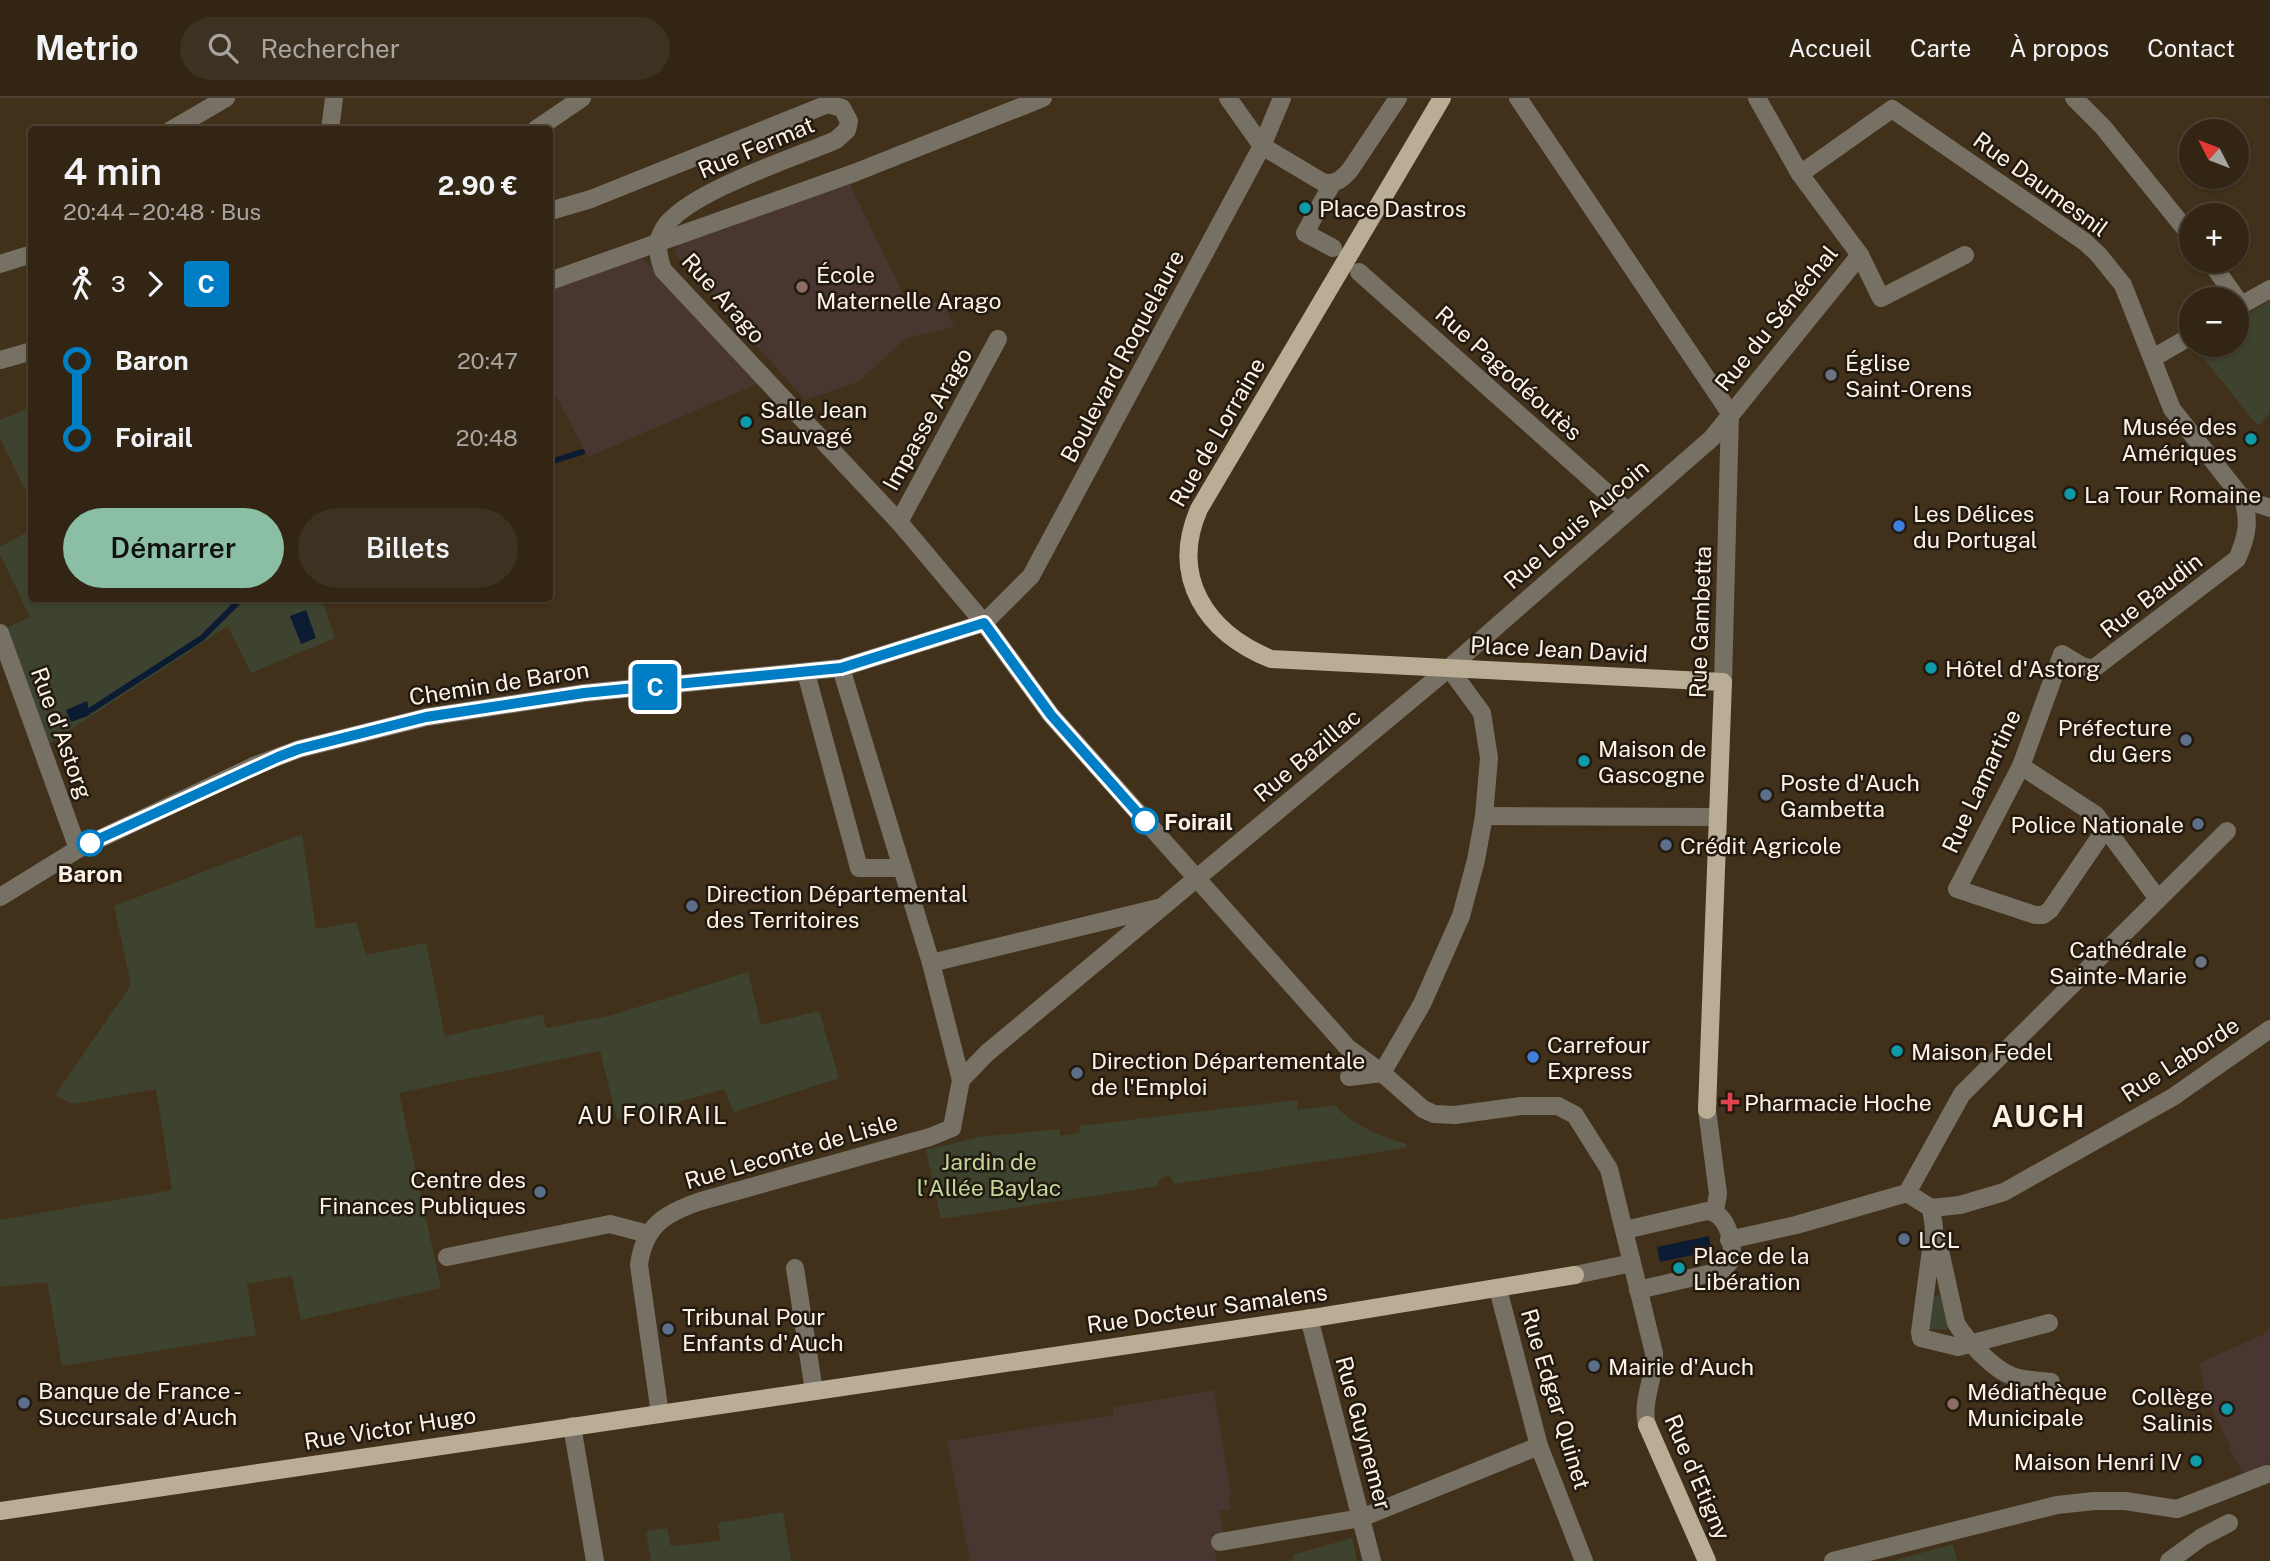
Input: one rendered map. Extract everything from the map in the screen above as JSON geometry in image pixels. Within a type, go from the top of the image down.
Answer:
[{"type":"main road","name":"Rue de Lorraine","points":[[1442,98],[1199,509],[1192,526],[1189,559],[1191,575],[1206,612],[1220,629],[1254,652],[1271,659],[1449,668]]},
{"type":"main road","name":"Place Jean David","points":[[1449,668],[1723,682]]},
{"type":"main road","name":"Rue Gambetta","points":[[1707,1110],[1723,682]]},
{"type":"main road","name":"Rue Docteur Samalens","points":[[787,1395],[1309,1318],[1575,1275]]},
{"type":"main road","name":"Rue Victor Hugo","points":[[0,1511],[787,1395]]},
{"type":"main road","name":"Rue d'Etigny","points":[[1647,1425],[1707,1561]]},
{"type":"street","points":[[178,126],[226,98]]},
{"type":"street","points":[[330,126],[334,98]]},
{"type":"street","points":[[541,126],[582,98]]},
{"type":"street","name":"Rue Arago","points":[[1042,98],[854,173],[658,244],[663,270],[899,522],[984,623],[1051,715],[1348,1048],[1423,1109],[1434,1114],[1455,1115],[1521,1106],[1558,1106],[1571,1112],[1580,1121],[1609,1169],[1625,1230]]},
{"type":"street","points":[[1228,98],[1262,146],[1324,183],[1332,184],[1342,180],[1350,170],[1398,98]]},
{"type":"street","name":"Boulevard Roquelaure","points":[[984,623],[1031,576],[1262,146],[1282,98]]},
{"type":"street","points":[[1518,98],[1731,413]]},
{"type":"street","points":[[1758,98],[1800,174],[1860,255],[1881,298],[1965,255]]},
{"type":"street","points":[[2074,98],[2103,127],[2179,221]]},
{"type":"street","name":"Rue Fermat","points":[[553,210],[591,199],[828,104],[836,104],[847,113],[847,130],[836,140],[704,195],[664,229],[658,244]]},
{"type":"street","name":"Rue Daumesnil","points":[[1800,174],[1892,110],[2092,248],[2123,285],[2172,409],[2243,499]]},
{"type":"street","points":[[1332,184],[1305,233],[1333,248]]},
{"type":"street","points":[[553,280],[658,244]]},
{"type":"street","points":[[0,264],[28,255]]},
{"type":"street","name":"Rue du Sénéchal","points":[[1731,413],[1860,255]]},
{"type":"street","name":"Rue Pagodéoutès","points":[[1359,272],[1627,511]]},
{"type":"street","points":[[2249,301],[2270,289]]},
{"type":"street","name":"Impasse Arago","points":[[899,522],[998,339]]},
{"type":"street","points":[[2153,358],[2179,342]]},
{"type":"street","points":[[0,360],[28,352]]},
{"type":"street","name":"Rue Louis Aucoin","points":[[1449,668],[1712,438],[1731,413]]},
{"type":"street","name":"Rue Gambetta","points":[[1723,682],[1731,413]]},
{"type":"street","points":[[2243,499],[2270,508]]},
{"type":"street","name":"Rue Baudin","points":[[2062,654],[2093,669],[2237,559],[2248,527],[2243,499]]},
{"type":"street","name":"Chemin de Baron","points":[[0,897],[78,849],[299,749],[426,717],[584,693],[841,668],[984,623]]},
{"type":"street","name":"Rue d'Astorg","points":[[0,633],[78,849]]},
{"type":"street","name":"Rue Lamartine","points":[[2062,654],[2021,766],[1957,889],[2035,915],[2043,915],[2050,910],[2106,828]]},
{"type":"street","points":[[841,668],[931,963],[961,1080]]},
{"type":"street","name":"Place Jean David","points":[[1382,1073],[1422,1004],[1461,916],[1484,816],[1489,758],[1483,713],[1449,668]]},
{"type":"street","name":"Rue Bazillac","points":[[961,1080],[987,1053],[1449,668]]},
{"type":"street","points":[[799,674],[859,869],[902,868]]},
{"type":"street","points":[[2021,766],[2096,815],[2158,899]]},
{"type":"street","points":[[1484,816],[1717,817]]},
{"type":"street","points":[[1730,1240],[1796,1225],[1907,1193],[1962,1094],[2227,831]]},
{"type":"street","points":[[931,963],[1165,906]]},
{"type":"street","name":"Rue Laborde","points":[[1931,1208],[1960,1205],[2004,1192],[2173,1097],[2268,1034]]},
{"type":"street","points":[[1349,1077],[1382,1073]]},
{"type":"street","name":"Rue Leconte de Lisle","points":[[648,1234],[660,1220],[680,1208],[930,1137],[952,1128],[961,1080]]},
{"type":"street","name":"Rue Gambetta","points":[[1707,1110],[1718,1194],[1715,1211]]},
{"type":"street","points":[[1907,1193],[1931,1208],[1956,1322],[1972,1345],[2012,1377],[2051,1382]]},
{"type":"street","points":[[1715,1211],[1725,1221],[1730,1240],[1731,1257],[1726,1267],[1721,1271],[1639,1290],[1625,1230],[1715,1211]]},
{"type":"street","points":[[447,1257],[610,1224],[648,1234],[641,1246],[639,1265],[660,1414]]},
{"type":"street","points":[[1934,1227],[1921,1338],[1958,1347],[2049,1323]]},
{"type":"street","name":"Rue Docteur Samalens","points":[[1575,1275],[1632,1263]]},
{"type":"street","points":[[795,1268],[814,1391]]},
{"type":"street","name":"Rue Edgar Quinet","points":[[1498,1289],[1539,1446],[1584,1561]]},
{"type":"street","name":"Rue d'Etigny","points":[[1639,1290],[1654,1353],[1655,1369],[1644,1404],[1647,1425]]},
{"type":"street","name":"Rue Guynemer","points":[[1309,1318],[1372,1561]]},
{"type":"street","points":[[572,1426],[594,1561]]},
{"type":"street","points":[[1220,1542],[1361,1518],[1539,1446]]},
{"type":"street","points":[[1833,1561],[2057,1505],[2125,1501],[2177,1509],[2267,1474]]},
{"type":"street","points":[[2169,1561],[2202,1537],[2230,1523]]},
{"type":"shaded area","name":"École Maternelle Arago","points":[[849,182],[910,309],[942,300],[954,327],[906,338],[858,382],[805,400],[675,254],[678,242]]},
{"type":"shaded area","points":[[641,257],[759,383],[588,457],[553,390],[553,288]]},
{"type":"shaded area","name":"Collège Salinis","points":[[2270,1327],[2270,1462],[2244,1474],[2206,1397],[2199,1363],[2264,1334]]},
{"type":"shaded area","points":[[1214,1390],[1231,1494],[1231,1509],[1219,1511],[1224,1533],[1212,1535],[1217,1561],[970,1561],[947,1441],[1113,1415],[1113,1407]]},
{"type":"green space","points":[[2270,300],[2270,413],[2258,426],[2203,357],[2249,357],[2249,313]]},
{"type":"green space","points":[[28,408],[28,496],[0,438],[0,420]]},
{"type":"green space","points":[[28,532],[28,602],[323,602],[335,638],[251,673],[228,626],[49,744],[6,628],[30,617],[0,554],[0,547]]},
{"type":"green space","points":[[302,834],[316,929],[356,922],[366,955],[426,943],[445,1036],[543,1014],[546,1028],[613,1015],[748,972],[761,1025],[819,1011],[839,1078],[734,1112],[724,1089],[617,1120],[600,1051],[399,1093],[441,1288],[301,1320],[292,1276],[247,1284],[256,1335],[62,1366],[47,1282],[0,1287],[0,1220],[172,1190],[156,1089],[73,1104],[55,1095],[131,985],[114,906]]},
{"type":"green space","name":"Jardin de l'Allée Baylac","points":[[1297,1100],[1298,1110],[1335,1105],[1350,1119],[1368,1129],[1407,1144],[1405,1148],[1174,1184],[1171,1177],[1165,1176],[1159,1180],[1158,1186],[941,1219],[926,1150],[979,1137],[1060,1129],[1060,1136],[1080,1133],[1079,1126]]},
{"type":"green space","points":[[1943,1295],[1948,1330],[1928,1329],[1931,1296]]},
{"type":"green space","points":[[783,1512],[791,1561],[651,1561],[646,1531],[667,1528],[671,1546],[720,1541],[718,1523]]},
{"type":"green space","points":[[1352,1538],[1357,1561],[1290,1561],[1293,1555]]},
{"type":"green space","points":[[1953,1544],[1957,1561],[1893,1561]]},
{"type":"water","points":[[306,610],[316,638],[301,644],[290,616]]},
{"type":"water","points":[[87,701],[90,715],[71,722],[66,710]]},
{"type":"water","points":[[1709,1236],[1712,1251],[1660,1262],[1657,1247]]},
{"type":"waterway","points":[[553,461],[582,452]]},
{"type":"waterway","points":[[91,710],[202,638],[238,602]]},
{"type":"bus line","name":"C","points":[[90,843],[256,765],[299,749],[426,717],[584,693],[841,668],[984,623],[1051,715],[1145,821]]},
{"type":"place","name":"Place Dastros","points":[[1305,208]]},
{"type":"place","name":"École Maternelle Arago","points":[[802,287]]},
{"type":"place","name":"Église Saint-Orens","points":[[1831,375]]},
{"type":"place","name":"Salle Jean Sauvagé","points":[[746,422]]},
{"type":"place","name":"Musée des Amériques","points":[[2251,439]]},
{"type":"place","name":"La Tour Romaine","points":[[2070,494]]},
{"type":"place","name":"Les Délices du Portugal","points":[[1899,526]]},
{"type":"place","name":"Hôtel d'Astorg","points":[[1931,668]]},
{"type":"place","name":"Préfecture du Gers","points":[[2186,740]]},
{"type":"place","name":"Maison de Gascogne","points":[[1584,761]]},
{"type":"place","name":"Poste d'Auch Gambetta","points":[[1766,795]]},
{"type":"place","name":"Foirail","points":[[1145,821]]},
{"type":"place","name":"Police Nationale","points":[[2198,824]]},
{"type":"place","name":"Baron","points":[[90,843]]},
{"type":"place","name":"Crédit Agricole","points":[[1666,845]]},
{"type":"place","name":"Direction Départemental des Territoires","points":[[692,906]]},
{"type":"place","name":"Cathédrale Sainte-Marie","points":[[2201,962]]},
{"type":"place","name":"Maison Fedel","points":[[1897,1051]]},
{"type":"place","name":"Carrefour Express","points":[[1533,1057]]},
{"type":"place","name":"Direction Départementale de l'Emploi","points":[[1077,1073]]},
{"type":"place","name":"Pharmacie Hoche","points":[[1730,1102]]},
{"type":"place","name":"Centre des Finances Publiques","points":[[540,1192]]},
{"type":"place","name":"LCL","points":[[1904,1239]]},
{"type":"place","name":"Place de la Libération","points":[[1679,1268]]},
{"type":"place","name":"Tribunal Pour Enfants d'Auch","points":[[668,1329]]},
{"type":"place","name":"Mairie d'Auch","points":[[1594,1366]]},
{"type":"place","name":"Banque de France - Succursale d'Auch","points":[[24,1403]]},
{"type":"place","name":"Médiathèque Municipale","points":[[1953,1404]]},
{"type":"place","name":"Collège Salinis","points":[[2227,1409]]},
{"type":"place","name":"Maison Henri IV","points":[[2196,1461]]},
{"type":"district","name":"AU FOIRAIL","points":[[653,1115]]},
{"type":"district","name":"AUCH","points":[[2039,1116]]}]
